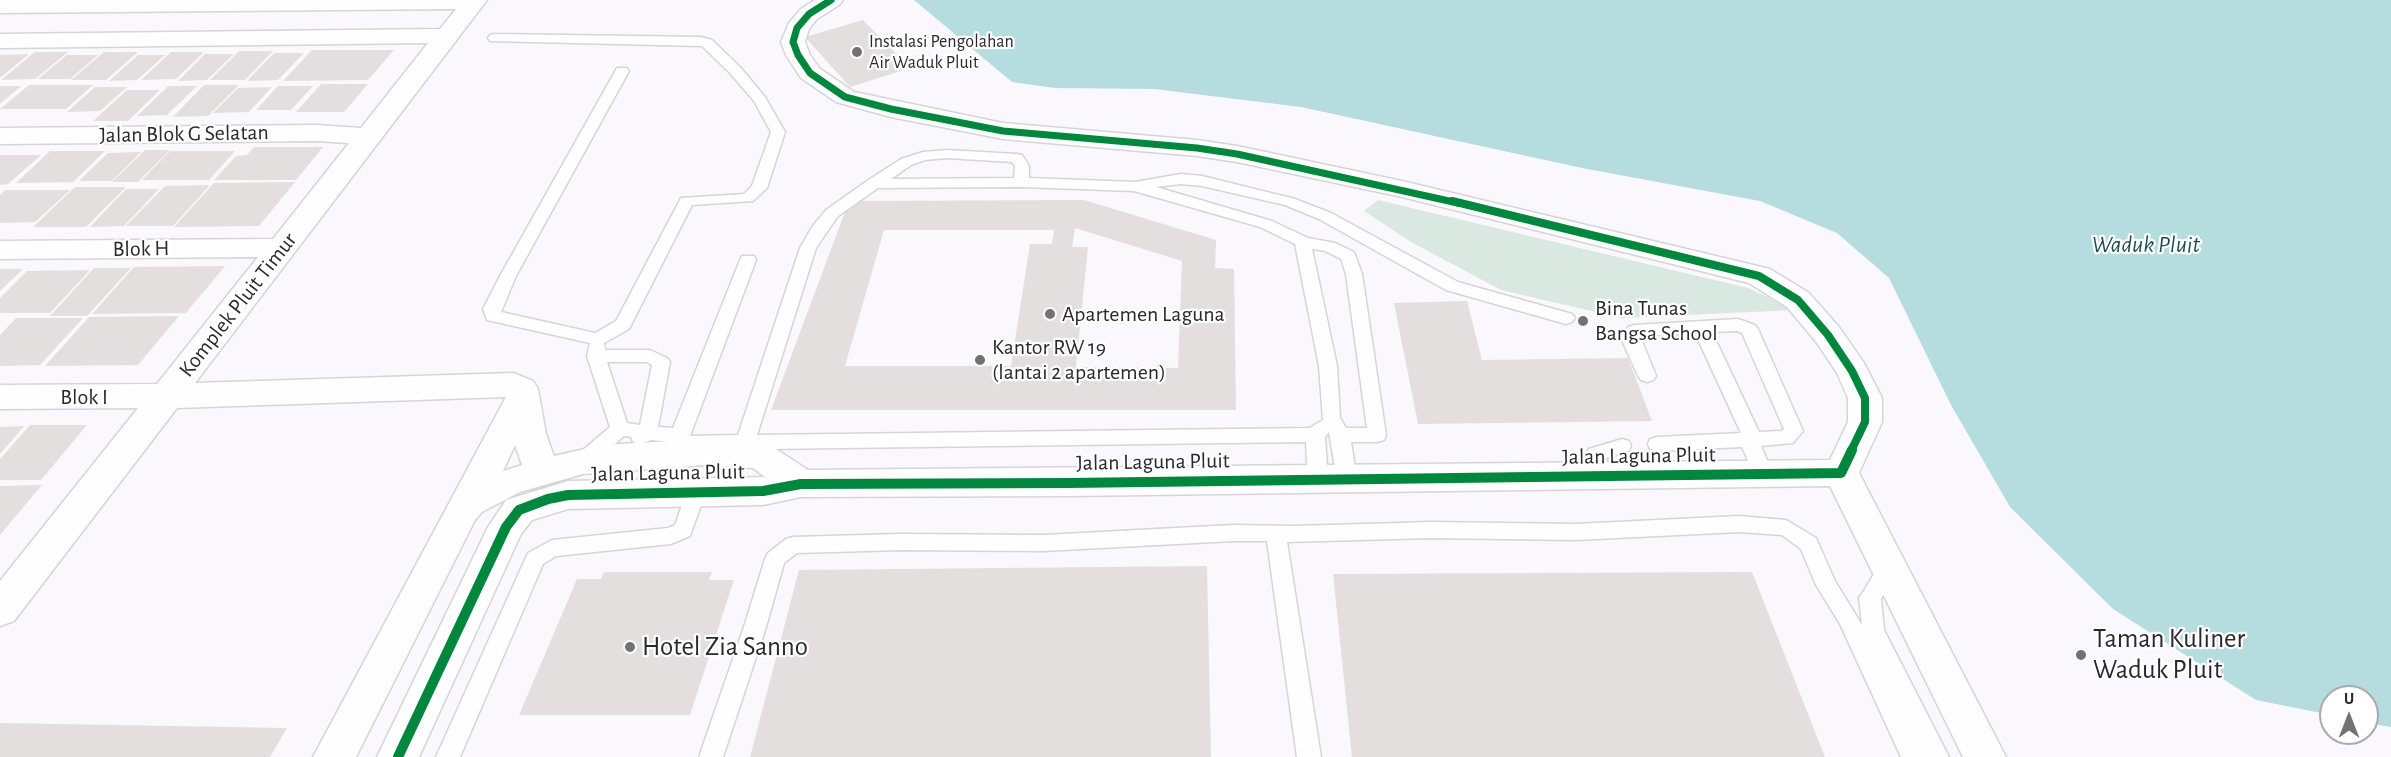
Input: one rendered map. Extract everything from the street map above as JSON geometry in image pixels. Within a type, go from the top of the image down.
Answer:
[{"type":"street","points":[[831,0],[809,14],[796,28],[793,42],[798,55],[810,73],[845,97],[891,109],[1003,131],[1197,148],[1237,154],[1402,189],[1759,276],[1798,300],[1828,335],[1852,371],[1865,398],[1865,423],[1841,473],[1985,757]]},
{"type":"street","points":[[0,6],[474,1]]},
{"type":"street","name":"Komplek Pluit Timur","points":[[5,597],[169,396],[367,136],[474,1]]},
{"type":"street","points":[[0,41],[446,36]]},
{"type":"street","name":"Jalan Blok G Selatan","points":[[0,136],[317,133],[367,136]]},
{"type":"street","name":"Blok H","points":[[0,250],[283,248]]},
{"type":"street","name":"Blok I","points":[[0,397],[169,396],[513,386],[520,389],[522,398]]},
{"type":"street","points":[[522,398],[529,434],[542,472]]},
{"type":"street","points":[[334,757],[522,398]]},
{"type":"street","points":[[469,502],[509,482],[602,449],[761,456],[801,484]]},
{"type":"street","name":"Jalan Laguna Pluit","points":[[398,757],[506,527],[519,510],[548,499],[568,495],[763,491],[801,484],[1333,480],[1710,474],[1759,458],[1841,473]]},
{"type":"lane","points":[[495,38],[701,41],[707,43],[735,70],[760,100],[778,132],[759,188],[748,198],[686,201],[627,322],[597,348]]},
{"type":"lane","points":[[622,71],[492,309],[493,316],[597,348],[650,356],[661,362],[648,433]]},
{"type":"lane","points":[[745,442],[812,240],[832,213],[872,184],[914,159],[947,154],[1017,159],[1022,166],[1022,182]]},
{"type":"lane","points":[[872,184],[1022,182],[1135,186],[1181,179],[1202,181],[1290,202],[1343,226],[1452,286],[1566,318]]},
{"type":"lane","points":[[1135,186],[1266,224],[1286,231],[1303,242],[1329,247],[1348,256]]},
{"type":"lane","points":[[1329,247],[1345,235],[1343,226]]},
{"type":"lane","points":[[1303,242],[1328,366],[1336,426],[1333,480]]},
{"type":"lane","points":[[1348,256],[1365,248],[1382,248]]},
{"type":"lane","points":[[602,449],[648,433],[679,436],[687,443],[1315,435],[1336,426],[1377,435],[1365,338],[1348,256]]},
{"type":"lane","points":[[679,436],[748,260]]},
{"type":"lane","points":[[1647,376],[1630,338],[1634,331],[1738,325],[1749,329],[1794,431],[1759,458]]},
{"type":"lane","points":[[1701,327],[1759,458]]},
{"type":"lane","points":[[597,348],[602,449]]},
{"type":"lane","points":[[602,449],[648,433]]},
{"type":"lane","points":[[1315,435],[1333,480]]},
{"type":"lane","points":[[1657,444],[1697,442],[1759,458]]},
{"type":"lane","points":[[1697,442],[1710,474]]},
{"type":"lane","points":[[1599,476],[1596,454],[1622,446]]},
{"type":"lane","points":[[448,757],[535,559],[552,548],[671,536],[683,530],[696,491]]},
{"type":"lane","points":[[711,757],[755,627],[775,559],[793,546],[901,542],[1044,543],[1233,533],[1480,529],[1576,532],[1739,524],[1786,528],[1809,544],[1826,585],[1848,619],[1913,757]]},
{"type":"lane","points":[[1276,534],[1309,757]]},
{"type":"lane","points":[[1888,567],[1870,598],[1873,630],[1937,757]]},
{"type":"shaded area","points":[[1378,200],[1748,288],[1795,310],[1621,318],[1501,290],[1411,242],[1364,211]]},
{"type":"water","name":"Waduk Pluit","points":[[914,0],[2391,0],[2391,727],[2379,725],[2379,685],[2319,685],[2319,713],[2256,700],[2113,609],[2010,507],[1951,405],[1889,278],[1837,233],[1760,201],[1582,168],[1301,107],[1154,89],[1055,88],[1012,82]]},
{"type":"building","name":"Instalasi Pengolahan Air Waduk Pluit","points":[[863,20],[910,68],[850,87],[805,37]]},
{"type":"building","points":[[312,50],[394,50],[368,80],[283,81]]},
{"type":"building","points":[[239,51],[273,51],[245,80],[210,80]]},
{"type":"building","points":[[35,52],[68,52],[35,79],[1,80]]},
{"type":"building","points":[[104,52],[138,52],[106,80],[71,80]]},
{"type":"building","points":[[171,52],[204,52],[176,79],[141,80]]},
{"type":"building","points":[[274,53],[304,53],[278,80],[247,81]]},
{"type":"building","points":[[29,54],[0,78],[0,55]]},
{"type":"building","points":[[205,54],[234,54],[207,80],[178,81]]},
{"type":"building","points":[[67,55],[98,55],[70,79],[38,79]]},
{"type":"building","points":[[138,55],[165,55],[137,80],[109,81]]},
{"type":"building","points":[[321,84],[368,84],[344,112],[296,112]]},
{"type":"building","points":[[29,85],[93,85],[66,109],[0,109]]},
{"type":"building","points":[[204,85],[239,85],[208,116],[173,117]]},
{"type":"building","points":[[0,86],[21,86],[0,104]]},
{"type":"building","points":[[168,86],[197,86],[167,115],[137,116]]},
{"type":"building","points":[[278,86],[313,86],[291,110],[256,110]]},
{"type":"building","points":[[95,87],[127,87],[100,111],[67,112]]},
{"type":"building","points":[[272,87],[249,112],[213,113],[238,88]]},
{"type":"building","points":[[127,90],[160,90],[128,121],[93,121]]},
{"type":"building","points":[[254,147],[323,147],[296,180],[214,180],[236,156],[247,155]]},
{"type":"building","points":[[145,150],[170,150],[138,182],[112,182]]},
{"type":"building","points":[[50,151],[105,151],[73,182],[16,183]]},
{"type":"building","points":[[170,151],[235,151],[209,180],[142,180]]},
{"type":"building","points":[[141,152],[112,181],[79,181],[108,153]]},
{"type":"building","points":[[0,155],[41,155],[8,184],[0,185]]},
{"type":"building","points":[[295,182],[259,226],[174,227],[214,183]]},
{"type":"building","points":[[210,185],[173,226],[126,226],[165,186]]},
{"type":"building","points":[[75,187],[126,187],[86,227],[33,227]]},
{"type":"building","points":[[126,189],[159,189],[124,226],[90,227]]},
{"type":"building","points":[[5,190],[70,190],[35,222],[0,223],[0,195]]},
{"type":"building","name":"Apartemen Laguna","points":[[1084,200],[1216,240],[1215,268],[1234,269],[1236,410],[771,410],[849,201]],"holes":[[[1075,228],[1182,261],[1178,368],[1076,367],[1088,247],[1072,247]],[[884,230],[1054,230],[1052,244],[1030,244],[1011,366],[845,366]]]},
{"type":"building","points":[[225,266],[186,313],[92,314],[134,267]]},
{"type":"building","points":[[94,268],[131,268],[87,316],[50,316]]},
{"type":"building","points":[[0,269],[23,269],[0,291]]},
{"type":"building","points":[[90,270],[50,313],[0,313],[0,298],[27,271]]},
{"type":"building","points":[[1467,301],[1482,360],[1628,358],[1652,421],[1418,424],[1394,303]]},
{"type":"building","points":[[179,316],[138,365],[45,366],[89,317]]},
{"type":"building","points":[[16,318],[83,318],[40,365],[0,366],[0,335]]},
{"type":"building","points":[[30,425],[87,425],[41,480],[0,480],[0,459]]},
{"type":"building","points":[[24,426],[0,454],[0,427]]},
{"type":"building","points":[[42,485],[0,535],[0,486]]},
{"type":"building","points":[[1207,566],[1211,757],[750,757],[799,570]]},
{"type":"building","name":"Hotel Zia Sanno","points":[[604,572],[712,572],[709,580],[734,580],[690,715],[519,715],[577,579],[601,579]]},
{"type":"building","points":[[1752,572],[1825,757],[1352,757],[1333,574]]},
{"type":"building","points":[[0,723],[287,728],[270,757],[0,757]]},
{"type":"cycle path","points":[[398,757],[506,527],[519,510],[548,499],[568,495],[763,491],[801,484],[1069,483],[1841,473],[1865,422],[1865,398],[1852,371],[1828,335],[1798,300],[1759,276],[1402,189],[1237,154],[1197,148],[1003,131],[891,109],[845,97],[810,73],[798,55],[793,42],[797,28],[809,14],[831,0]]},
{"type":"place","name":"Instalasi Pengolahan Air Waduk Pluit","points":[[857,52]]},
{"type":"place","name":"Apartemen Laguna","points":[[1050,314]]},
{"type":"place","name":"Bina Tunas Bangsa School","points":[[1583,321]]},
{"type":"place","name":"Kantor RW 19 (lantai 2 apartemen)","points":[[980,360]]},
{"type":"place","name":"Hotel Zia Sanno","points":[[630,647]]},
{"type":"place","name":"Taman Kuliner Waduk Pluit","points":[[2081,655]]}]
